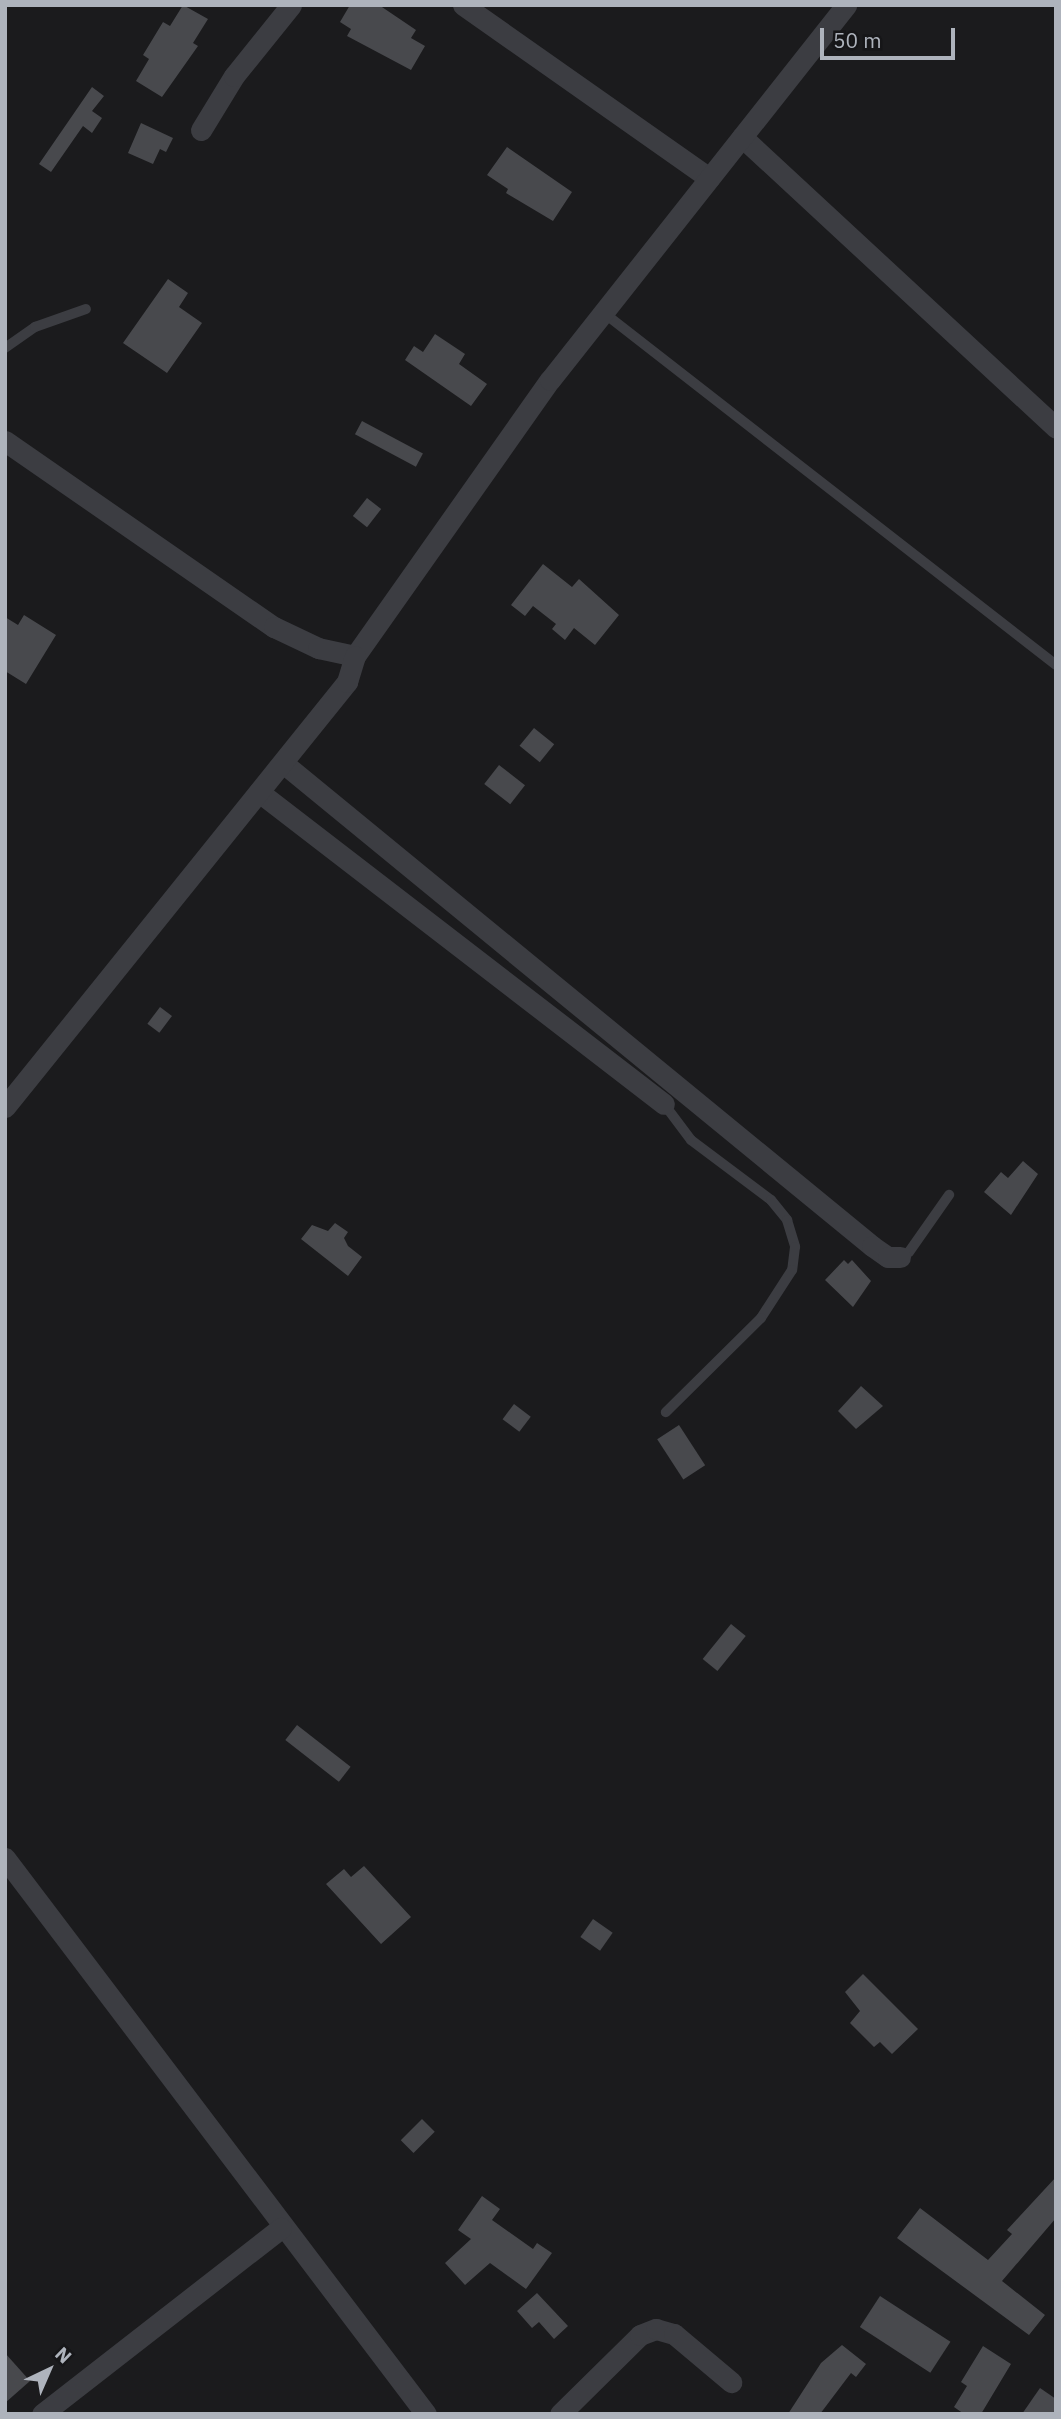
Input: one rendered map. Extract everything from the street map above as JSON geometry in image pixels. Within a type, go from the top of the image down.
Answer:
[{"type":"street","points":[[201,130],[234,76],[291,5]]},
{"type":"street","points":[[463,5],[709,178]]},
{"type":"street","points":[[5,1107],[347,682],[355,656],[550,380],[846,5]]},
{"type":"street","points":[[742,137],[1056,428]]},
{"type":"street","points":[[5,440],[274,627],[318,648],[355,656]]},
{"type":"street","points":[[283,763],[872,1246],[888,1257],[900,1257]]},
{"type":"street","points":[[259,792],[664,1104]]},
{"type":"street","points":[[5,1858],[281,2228],[425,2414]]},
{"type":"street","points":[[42,2414],[281,2228]]},
{"type":"street","points":[[560,2414],[640,2335],[656,2329],[674,2334],[731,2382]]},
{"type":"lane","points":[[5,348],[35,327],[86,309]]},
{"type":"lane","points":[[604,313],[1056,665]]},
{"type":"lane","points":[[664,1104],[691,1140],[771,1200],[788,1220],[795,1247],[792,1270],[761,1318],[666,1412]]},
{"type":"lane","points":[[900,1257],[909,1252],[949,1195]]},
{"type":"building","points":[[183,5],[208,19],[193,43],[198,46],[162,97],[136,81],[149,59],[143,55],[163,22],[170,26]]},
{"type":"building","points":[[350,5],[379,5],[416,30],[411,38],[425,46],[411,70],[347,36],[351,29],[340,22]]},
{"type":"building","points":[[92,87],[104,96],[92,111],[102,118],[92,133],[83,126],[51,172],[39,164]]},
{"type":"building","points":[[141,123],[173,138],[166,152],[160,149],[153,164],[128,153]]},
{"type":"building","points":[[507,147],[572,192],[553,221],[506,193],[508,189],[487,175]]},
{"type":"building","points":[[168,279],[188,293],[179,307],[202,323],[167,373],[123,343]]},
{"type":"building","points":[[435,334],[465,354],[459,364],[487,384],[471,406],[405,360],[414,346],[423,352]]},
{"type":"building","points":[[362,421],[423,453],[416,467],[355,434]]},
{"type":"building","points":[[367,498],[381,509],[367,527],[353,516]]},
{"type":"building","points":[[543,564],[572,587],[579,579],[619,615],[595,645],[574,628],[565,640],[552,629],[556,624],[533,606],[525,616],[511,605]]},
{"type":"building","points":[[24,615],[56,635],[26,684],[5,671],[5,617],[18,625]]},
{"type":"building","points":[[534,728],[554,744],[540,762],[520,746]]},
{"type":"building","points":[[499,765],[525,785],[510,804],[484,784]]},
{"type":"building","points":[[160,1007],[172,1016],[159,1033],[147,1024]]},
{"type":"building","points":[[1023,1161],[1038,1174],[1011,1215],[984,1192],[1001,1172],[1008,1178]]},
{"type":"building","points":[[335,1223],[348,1232],[344,1238],[348,1246],[362,1257],[348,1276],[301,1239],[312,1225],[328,1231]]},
{"type":"building","points":[[844,1260],[848,1264],[852,1260],[871,1281],[853,1307],[825,1280]]},
{"type":"building","points":[[861,1386],[883,1406],[856,1429],[838,1411]]},
{"type":"building","points":[[514,1404],[531,1417],[519,1432],[503,1419]]},
{"type":"building","points":[[679,1425],[705,1465],[683,1479],[657,1439]]},
{"type":"building","points":[[731,1624],[746,1636],[717,1671],[703,1659]]},
{"type":"building","points":[[297,1725],[351,1767],[339,1782],[285,1740]]},
{"type":"building","points":[[364,1866],[411,1917],[381,1944],[326,1884],[344,1869],[351,1877]]},
{"type":"building","points":[[593,1919],[613,1933],[600,1951],[580,1937]]},
{"type":"building","points":[[863,1974],[918,2029],[892,2054],[880,2042],[874,2047],[850,2023],[860,2011],[845,1992]]},
{"type":"building","points":[[422,2119],[435,2132],[414,2153],[401,2140]]},
{"type":"building","points":[[1056,2177],[1056,2218],[1002,2281],[1045,2315],[1029,2335],[897,2238],[920,2208],[988,2260],[1012,2234],[1007,2230]]},
{"type":"building","points":[[482,2196],[500,2209],[492,2220],[533,2249],[537,2243],[552,2253],[526,2289],[490,2263],[465,2285],[445,2263],[471,2239],[458,2230]]},
{"type":"building","points":[[537,2293],[568,2326],[554,2339],[539,2322],[532,2328],[517,2311]]},
{"type":"building","points":[[880,2296],[950,2342],[930,2373],[860,2327]]},
{"type":"building","points":[[842,2345],[866,2364],[856,2377],[851,2373],[820,2414],[788,2414],[821,2363]]},
{"type":"building","points":[[983,2346],[1011,2364],[981,2414],[964,2414],[954,2407],[967,2386],[961,2382]]},
{"type":"building","points":[[5,2353],[30,2381],[5,2403]]},
{"type":"building","points":[[1040,2388],[1056,2399],[1056,2414],[1022,2414]]}]
